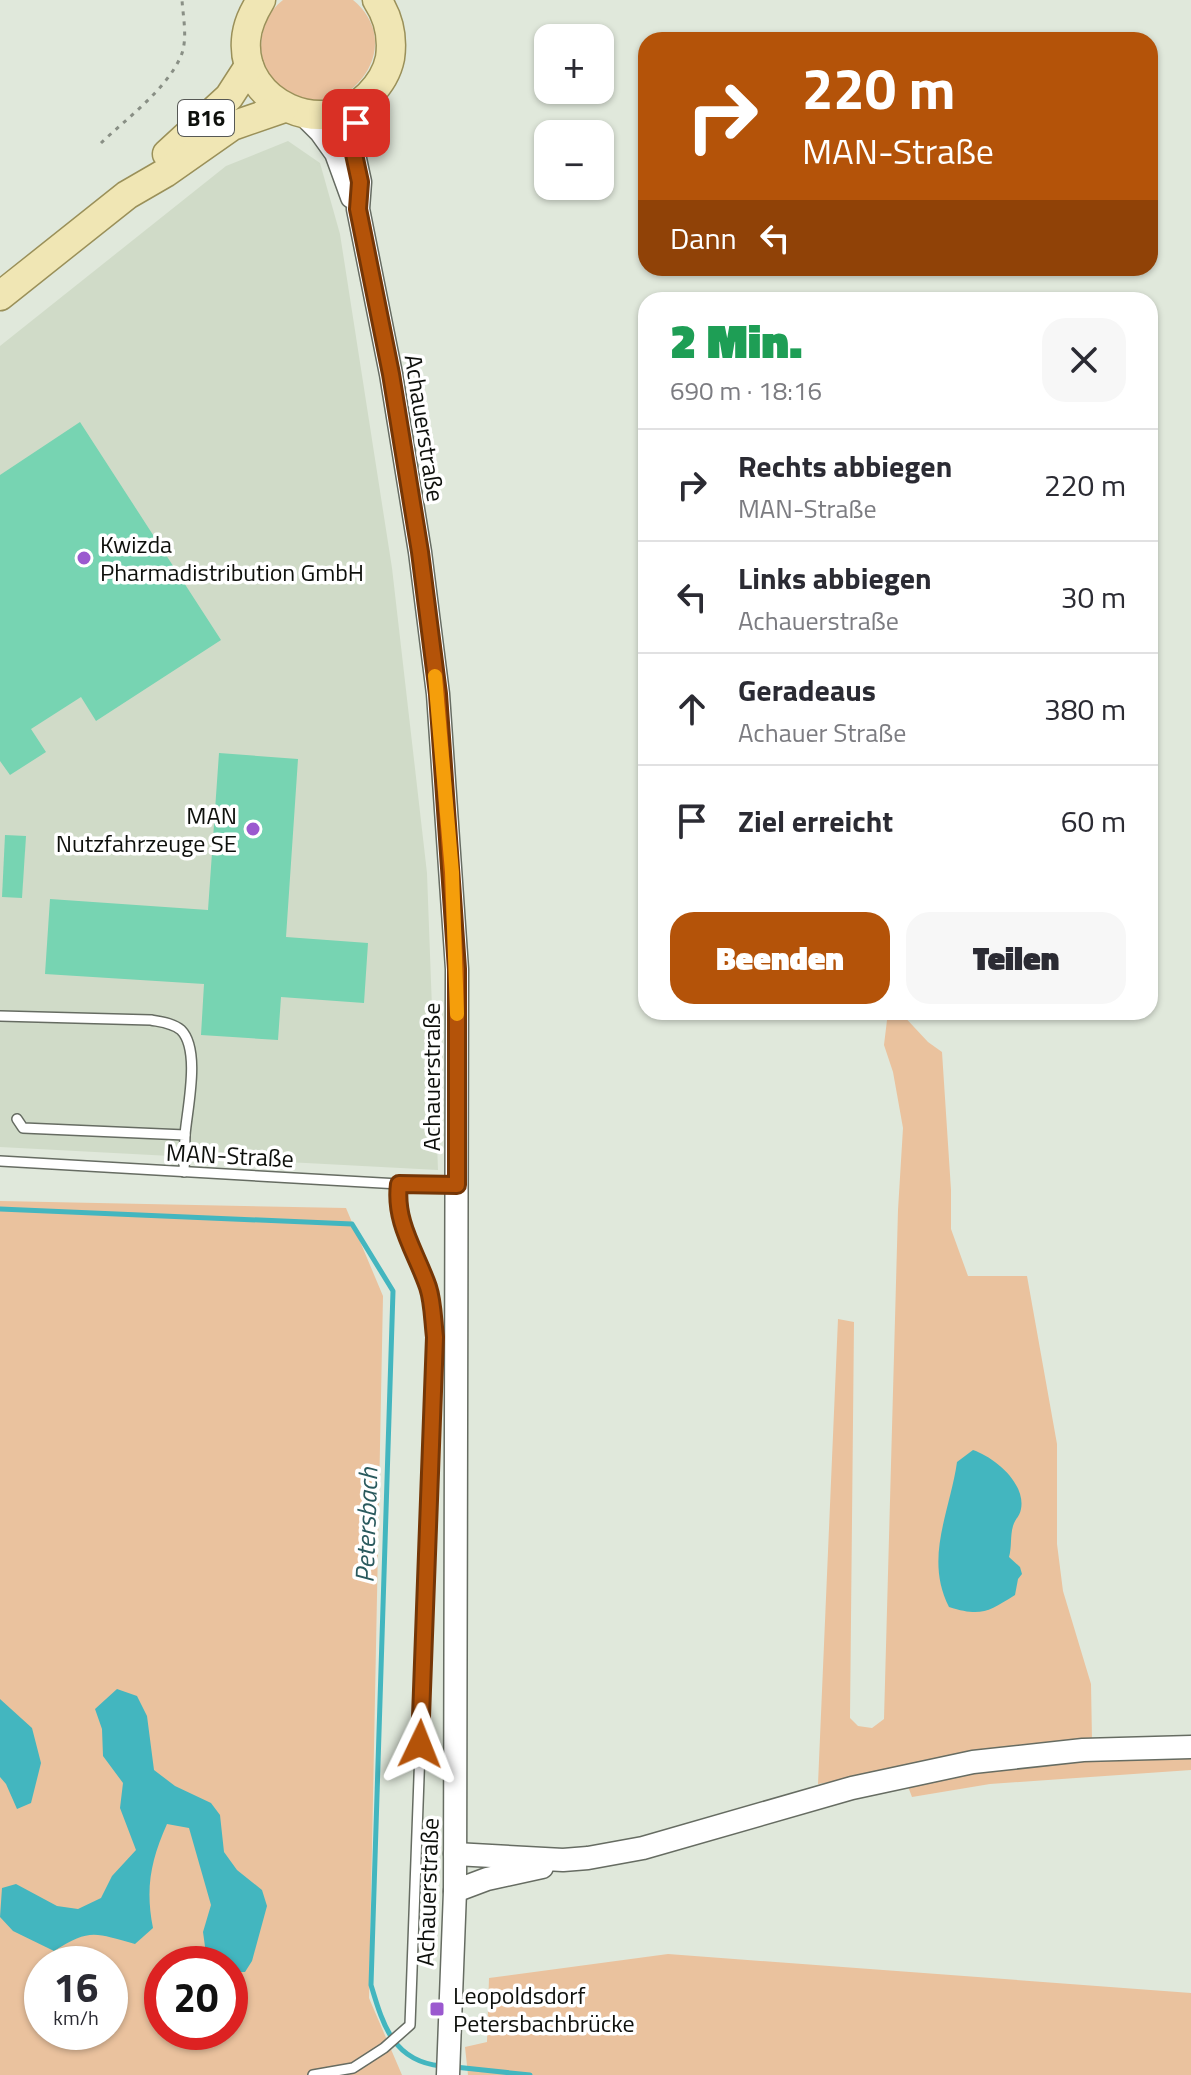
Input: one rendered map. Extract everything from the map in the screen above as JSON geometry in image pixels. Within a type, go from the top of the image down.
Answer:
[{"type":"main road","points":[[249,66],[246,42],[250,18],[261,0]]},
{"type":"main road","points":[[363,102],[378,86],[388,66],[392,44],[389,22],[377,0]]},
{"type":"main road","name":"B16","points":[[249,66],[257,83],[269,97],[294,111]]},
{"type":"main road","name":"B16","points":[[127,195],[229,97],[249,66]]},
{"type":"main road","name":"B16","points":[[0,296],[127,195],[165,173],[232,126],[294,111],[334,114],[363,102]]},
{"type":"street","points":[[358,209],[360,182],[352,145],[363,102]]},
{"type":"street","points":[[294,111],[321,132],[336,153],[358,209]]},
{"type":"street","name":"Achauerstraße","points":[[358,209],[391,374],[420,552],[438,694],[457,969],[455,1891],[448,2075]]},
{"type":"street","points":[[455,1891],[487,1879],[535,1870],[563,1860],[643,1848],[852,1788],[973,1762],[1083,1750],[1191,1747]]},
{"type":"street","points":[[455,1854],[563,1860]]},
{"type":"lane","points":[[0,1016],[151,1020],[171,1024],[181,1030],[192,1054],[184,1172]]},
{"type":"lane","points":[[17,1119],[23,1128],[185,1135]]},
{"type":"lane","name":"MAN-Straße","points":[[0,1161],[457,1185]]},
{"type":"lane","points":[[313,2075],[356,2072],[410,2025],[435,1337],[429,1289],[406,1233],[397,1201],[399,1184]]},
{"type":"path","points":[[101,143],[157,89],[181,57],[184,25],[182,0]]},
{"type":"shaded area","points":[[283,0],[353,0],[370,21],[375,44],[370,65],[358,84],[339,97],[318,102],[296,97],[275,81],[264,62],[261,41],[269,15]]},
{"type":"shaded area","points":[[288,141],[320,163],[340,234],[392,568],[427,873],[438,1170],[0,1147],[0,346],[226,166]]},
{"type":"shaded area","points":[[887,1020],[907,1020],[942,1052],[951,1229],[968,1276],[1027,1276],[1057,1444],[1057,1544],[1063,1591],[1091,1684],[1092,1740],[818,1784],[838,1319],[854,1322],[850,1718],[858,1726],[872,1728],[884,1719],[903,1128],[893,1072],[884,1045]]},
{"type":"shaded area","points":[[0,1201],[346,1208],[383,1296],[369,1998],[402,2075],[0,2075]]},
{"type":"shaded area","points":[[1191,1757],[1191,1770],[990,1784],[912,1797],[907,1784],[985,1768]]},
{"type":"shaded area","points":[[668,1954],[1191,1993],[1191,2075],[468,2075],[465,2047],[487,2042],[489,1978]]},
{"type":"water","points":[[973,1450],[999,1465],[1019,1490],[1020,1511],[1012,1530],[1009,1557],[1020,1567],[1022,1574],[1015,1595],[991,1609],[969,1612],[949,1607],[942,1589],[939,1553],[957,1462]]},
{"type":"water","points":[[117,1689],[137,1696],[147,1716],[154,1770],[175,1786],[211,1803],[220,1815],[224,1852],[237,1870],[262,1890],[267,1906],[248,1967],[248,1946],[205,1946],[203,1932],[211,1905],[189,1828],[167,1824],[151,1874],[153,1928],[135,1944],[93,1935],[63,1946],[44,1946],[13,1931],[0,1917],[2,1888],[16,1884],[57,1906],[78,1909],[101,1898],[112,1876],[136,1850],[120,1808],[123,1783],[103,1756],[102,1729],[95,1709]]},
{"type":"water","points":[[0,1699],[32,1728],[41,1763],[31,1803],[17,1809],[0,1777]]},
{"type":"building","name":"Kwizda Pharmadistribution GmbH","points":[[80,422],[221,640],[96,721],[81,697],[31,729],[46,752],[10,775],[0,761],[0,475]]},
{"type":"building","name":"MAN Nutzfahrzeuge SE","points":[[219,753],[298,759],[286,937],[368,943],[364,1003],[281,997],[278,1040],[201,1035],[204,984],[45,974],[50,899],[208,910]]},
{"type":"building","points":[[5,835],[26,836],[22,898],[2,897]]},
{"type":"waterway","name":"Petersbach","points":[[0,1209],[352,1224],[393,1291],[371,1985],[392,2039],[412,2057],[441,2066]]},
{"type":"waterway","name":"Petersbach","points":[[455,2067],[530,2075]]},
{"type":"slow traffic","points":[[435,676],[452,872],[457,1014]]},
{"type":"place","name":"Kwizda Pharmadistribution GmbH","points":[[84,558]]},
{"type":"place","name":"MAN Nutzfahrzeuge SE","points":[[253,829]]},
{"type":"place","name":"Leopoldsdorf Petersbachbrücke","points":[[437,2009]]},
{"type":"route","points":[[356,123],[352,145],[360,182],[358,209],[391,374],[420,552],[438,694],[457,969],[457,1185],[399,1184],[397,1201],[406,1233],[429,1289],[435,1337],[420,1744]]}]
